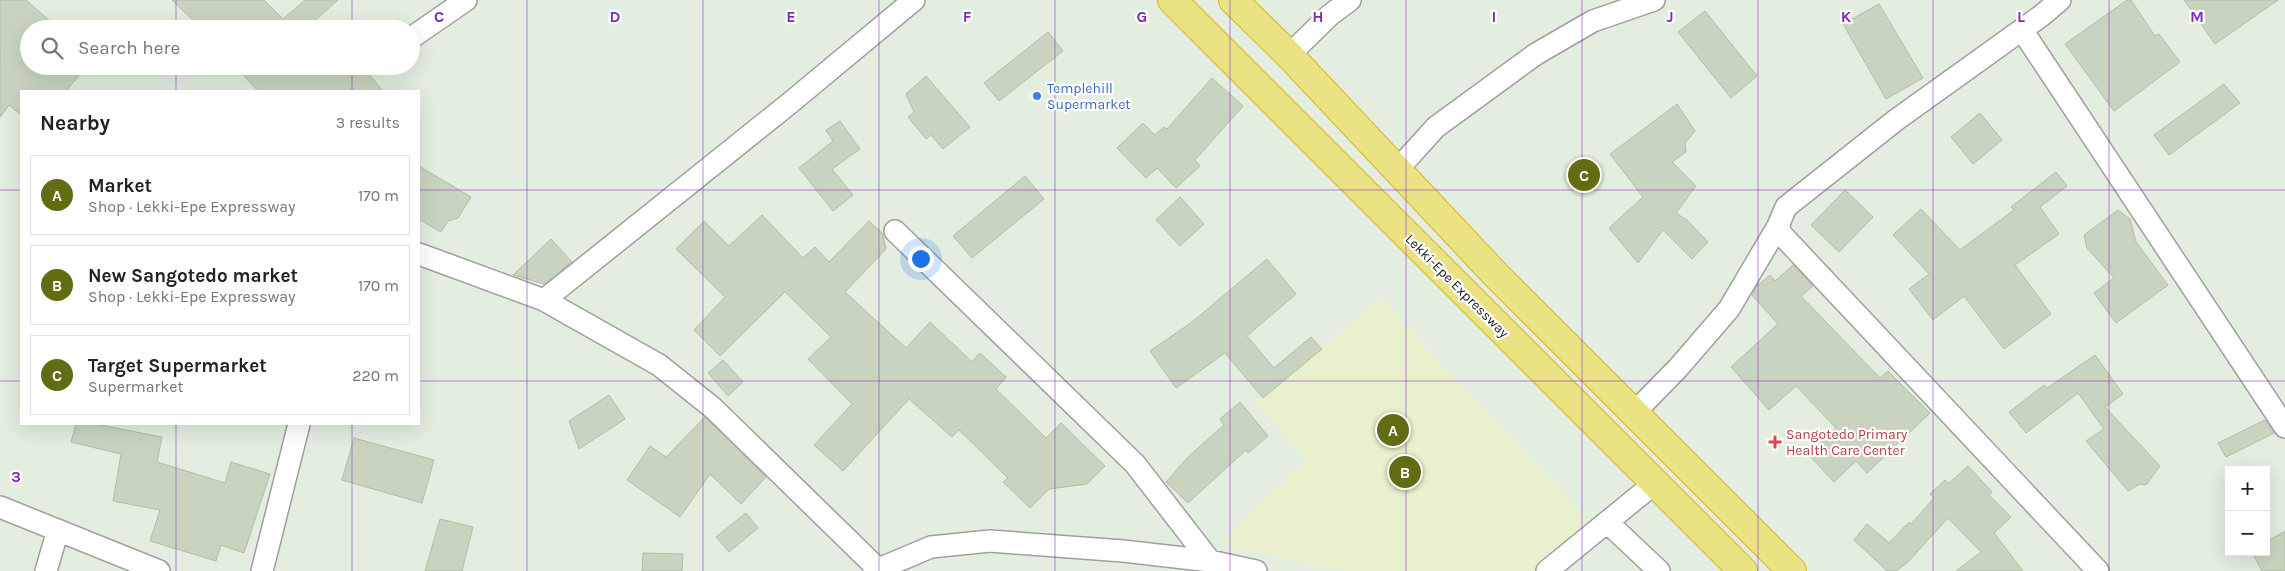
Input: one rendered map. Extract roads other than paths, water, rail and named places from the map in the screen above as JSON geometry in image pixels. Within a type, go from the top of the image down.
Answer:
[{"type":"highway","name":"Lekki-Epe Expressway","points":[[1172,0],[1744,571]]},
{"type":"highway","points":[[1233,0],[1289,55],[1496,275],[1792,571]]},
{"type":"street","points":[[420,32],[466,0]]},
{"type":"street","points":[[544,300],[914,0]]},
{"type":"street","points":[[1289,55],[1330,16],[1350,0]]},
{"type":"street","points":[[1397,170],[1436,127],[1536,54],[1593,22],[1654,0]]},
{"type":"street","points":[[1634,413],[1678,368],[1729,309],[1778,226],[1786,207],[1896,120],[2022,30],[2060,0]]},
{"type":"street","points":[[2022,30],[2285,427]]},
{"type":"street","points":[[1778,226],[1782,235],[2098,571]]},
{"type":"street","points":[[895,232],[1135,464],[1210,561]]},
{"type":"street","points":[[420,254],[544,300],[659,365],[713,408],[876,570],[931,547],[990,541],[1123,551],[1210,561],[1256,571]]},
{"type":"street","points":[[262,571],[299,425]]},
{"type":"street","points":[[1547,571],[1655,483]]},
{"type":"street","points":[[0,507],[159,571]]},
{"type":"street","points":[[1607,522],[1659,571]]},
{"type":"street","points":[[46,571],[58,530]]},
{"type":"place","name":"Templehill Supermarket","points":[[1037,96]]},
{"type":"place","name":"Target Supermarket","points":[[1584,175]]},
{"type":"place","name":"Market","points":[[1393,430]]},
{"type":"place","name":"Sangotedo Primary Health Care Center","points":[[1775,442]]},
{"type":"place","name":"New Sangotedo market","points":[[1405,472]]}]
